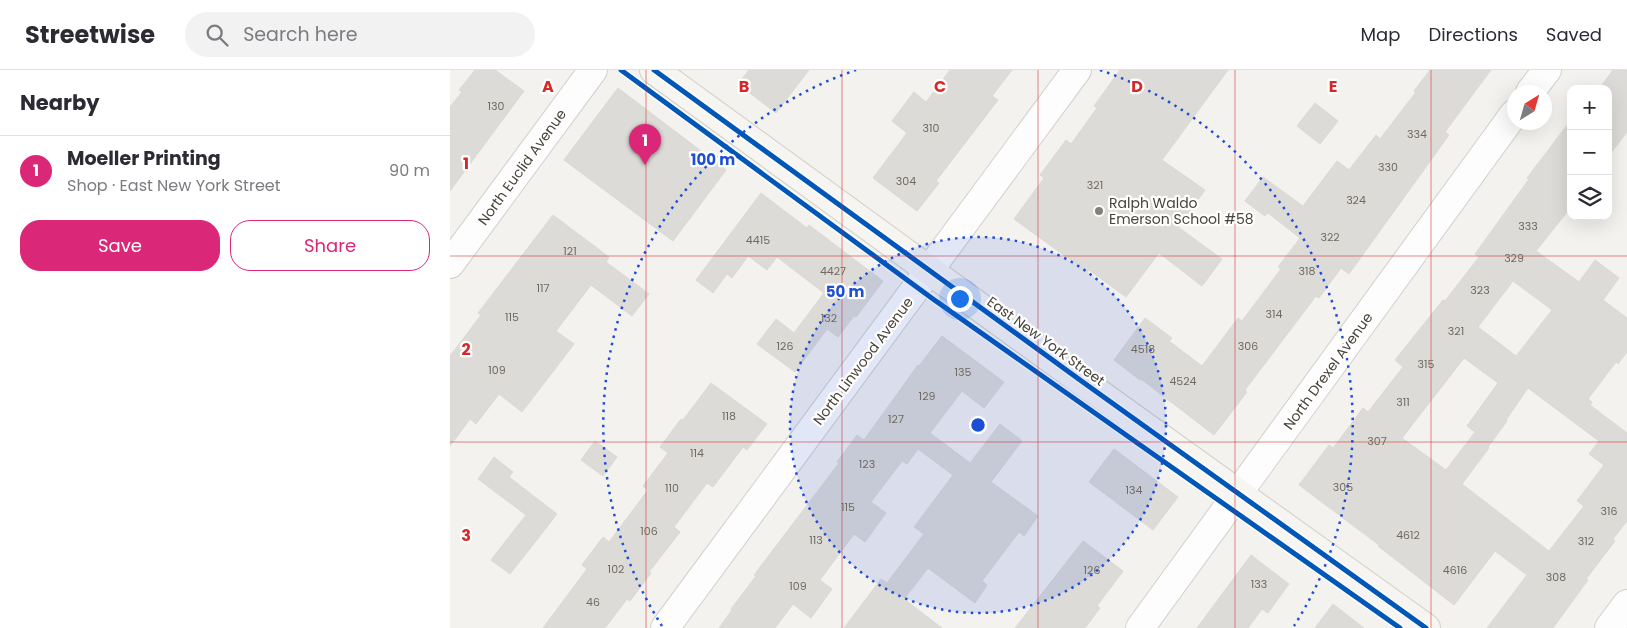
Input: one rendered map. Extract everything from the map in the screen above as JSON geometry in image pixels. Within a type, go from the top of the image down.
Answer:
[{"type":"main road","name":"East New York Street","points":[[654,70],[1426,628]]},
{"type":"street","name":"North Euclid Avenue","points":[[450,264],[593,70]]},
{"type":"street","name":"North Linwood Avenue","points":[[665,628],[1077,70]]},
{"type":"street","points":[[1535,85],[1546,70]]},
{"type":"street","name":"North Drexel Avenue","points":[[1140,628],[1507,124]]},
{"type":"street","points":[[1609,628],[1627,604]]},
{"type":"building","points":[[475,70],[495,70],[524,91],[450,191],[450,107],[462,92],[459,90]]},
{"type":"building","points":[[749,70],[809,70],[776,113],[738,84]]},
{"type":"building","points":[[950,70],[1012,70],[992,96],[998,100],[936,181],[939,183],[917,211],[873,178],[907,133],[892,121],[914,92],[926,102]]},
{"type":"building","points":[[1120,70],[1228,70],[1162,160],[1205,190],[1178,227],[1222,259],[1202,286],[1159,253],[1126,297],[1089,270],[1087,272],[1014,219],[1044,178],[1040,175],[1066,140],[1071,144],[1097,108],[1094,106]]},
{"type":"building","points":[[1430,70],[1491,70],[1445,132],[1449,135],[1349,274],[1341,268],[1319,298],[1316,296],[1245,390],[1247,392],[1214,435],[1114,360],[1145,318],[1172,338],[1169,341],[1202,366],[1238,318],[1242,321],[1281,269],[1278,267],[1300,238],[1268,213],[1265,216],[1245,201],[1263,177],[1303,206],[1337,161],[1349,170],[1376,135],[1380,139],[1416,92],[1414,91]]},
{"type":"building","points":[[1613,70],[1627,70],[1627,132],[1612,152],[1612,85],[1602,85]]},
{"type":"building","points":[[618,88],[726,170],[673,241],[564,160]]},
{"type":"building","points":[[1315,103],[1338,121],[1320,144],[1297,126]]},
{"type":"building","points":[[1567,125],[1567,212],[1536,251],[1579,282],[1595,260],[1619,278],[1603,300],[1627,318],[1627,352],[1618,364],[1616,362],[1588,399],[1592,402],[1590,405],[1627,433],[1627,521],[1613,539],[1615,541],[1586,579],[1588,580],[1553,628],[1487,628],[1527,575],[1495,551],[1454,605],[1379,545],[1299,485],[1329,445],[1333,448],[1363,408],[1368,412],[1403,367],[1395,360],[1479,257],[1475,254],[1529,179],[1527,178]],"holes":[[[1513,281],[1552,310],[1516,356],[1478,327]],[[1464,358],[1498,383],[1467,426],[1475,432],[1446,470],[1402,438]],[[1528,388],[1599,441],[1589,454],[1604,465],[1577,501],[1584,506],[1549,551],[1462,484],[1489,448]]]},
{"type":"building","points":[[761,193],[807,228],[809,225],[883,281],[856,317],[854,316],[838,337],[827,329],[795,372],[757,344],[776,319],[794,333],[824,293],[777,257],[767,270],[748,256],[732,278],[727,274],[713,293],[696,280]]},
{"type":"building","points":[[553,215],[609,257],[606,262],[649,294],[632,316],[591,285],[556,331],[574,344],[522,412],[499,394],[476,424],[470,419],[450,446],[450,356],[481,315],[478,313]]},
{"type":"building","points":[[942,336],[1004,382],[984,408],[962,391],[930,433],[970,463],[1000,424],[1022,441],[991,482],[1038,516],[1024,536],[1019,532],[982,581],[987,585],[975,603],[928,568],[904,599],[942,628],[844,628],[881,579],[887,583],[924,534],[914,527],[953,475],[918,449],[907,464],[902,461],[871,502],[886,513],[865,542],[854,534],[820,580],[832,589],[811,618],[793,604],[775,628],[719,628],[756,576],[754,575],[839,463],[837,462],[857,435],[864,440],[918,365]]},
{"type":"building","points":[[711,383],[767,424],[747,450],[743,447],[713,487],[707,483],[674,527],[680,532],[649,572],[651,573],[630,601],[627,599],[605,628],[543,628],[587,569],[582,565],[603,537],[609,542],[648,490],[643,486],[668,453],[660,447]]},
{"type":"building","points":[[595,441],[617,457],[603,476],[581,460]]},
{"type":"building","points":[[1114,449],[1178,497],[1153,530],[1089,482]]},
{"type":"building","points":[[494,457],[513,472],[509,477],[557,514],[510,574],[491,560],[526,515],[478,479]]},
{"type":"building","points":[[1083,541],[1123,571],[1097,606],[1100,608],[1085,628],[1015,628]]},
{"type":"building","points":[[1251,555],[1289,584],[1268,613],[1262,609],[1248,628],[1197,628]]},
{"type":"building","points":[[1333,604],[1364,628],[1315,628]]},
{"type":"cycle path","points":[[621,70],[933,299],[1400,628]]},
{"type":"cycle path","points":[[654,70],[1080,380],[1426,628]]},
{"type":"place","name":"Moeller Printing","points":[[645,165]]},
{"type":"place","name":"Ralph Waldo Emerson School #58","points":[[1099,211]]}]
